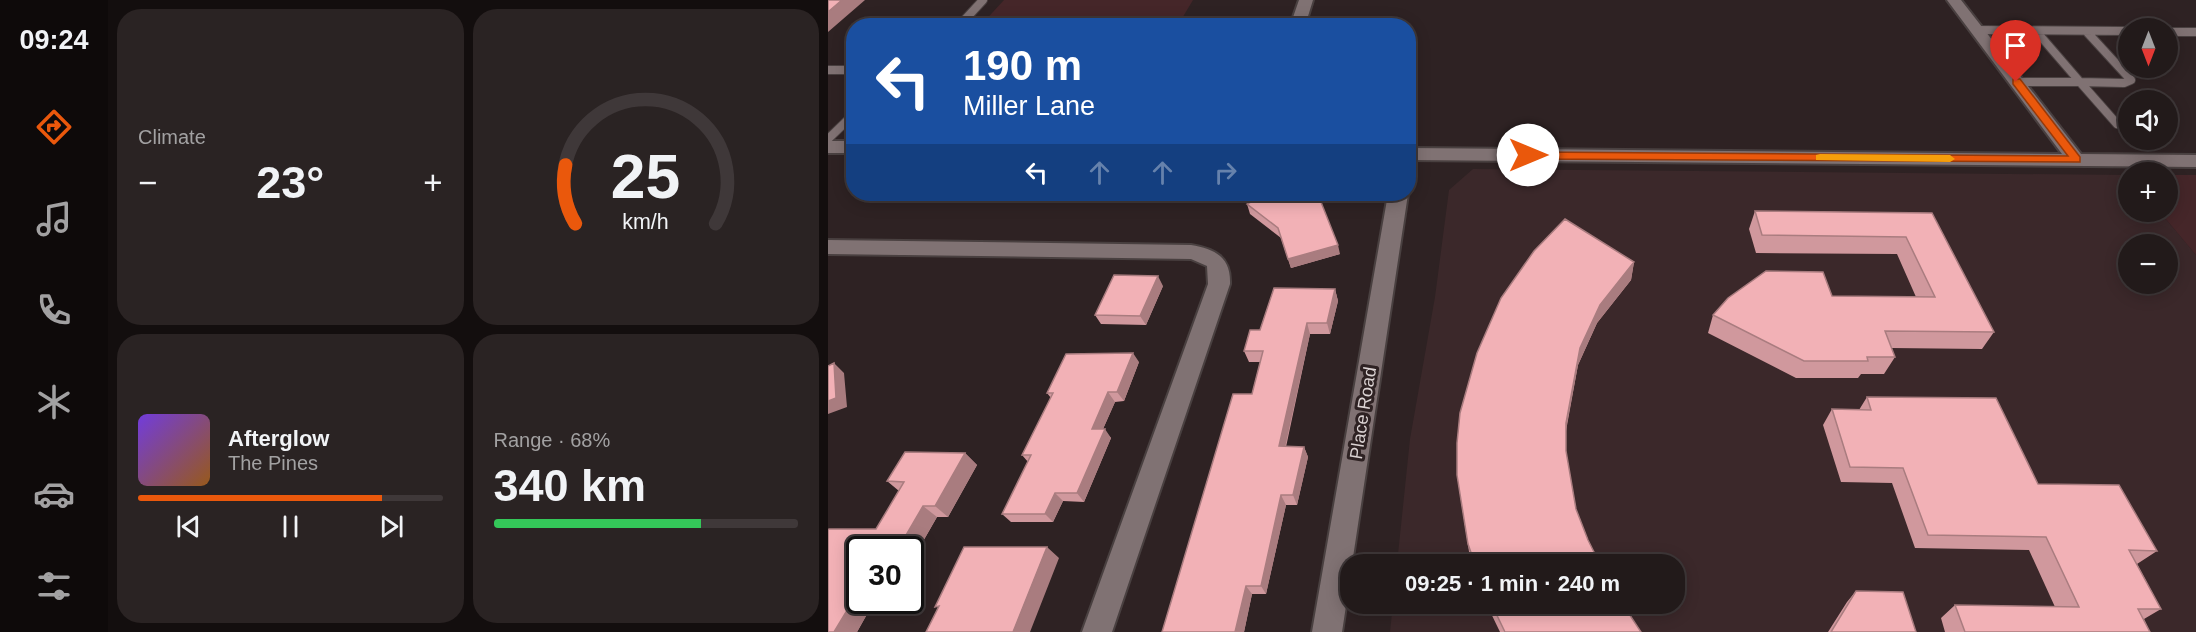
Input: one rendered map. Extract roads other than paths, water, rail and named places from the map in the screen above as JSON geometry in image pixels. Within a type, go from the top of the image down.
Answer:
[{"type":"street","points":[[1300,18],[1306,0]]},
{"type":"street","points":[[1954,0],[2076,160]]},
{"type":"street","points":[[828,147],[846,146]]},
{"type":"street","points":[[1416,154],[2196,161]]},
{"type":"street","name":"Place Road","points":[[1327,632],[1397,201]]},
{"type":"street","points":[[828,247],[1191,252],[1207,255],[1216,260],[1220,272],[1219,284],[1097,632]]},
{"type":"lane","points":[[966,18],[983,0]]},
{"type":"lane","points":[[1977,30],[2118,31]]},
{"type":"lane","points":[[2036,31],[2117,124]]},
{"type":"lane","points":[[2016,82],[2124,83],[2131,80],[2086,31]]},
{"type":"lane","points":[[2178,32],[2196,32]]},
{"type":"lane","points":[[828,70],[846,70]]},
{"type":"lane","points":[[828,139],[846,122]]}]
